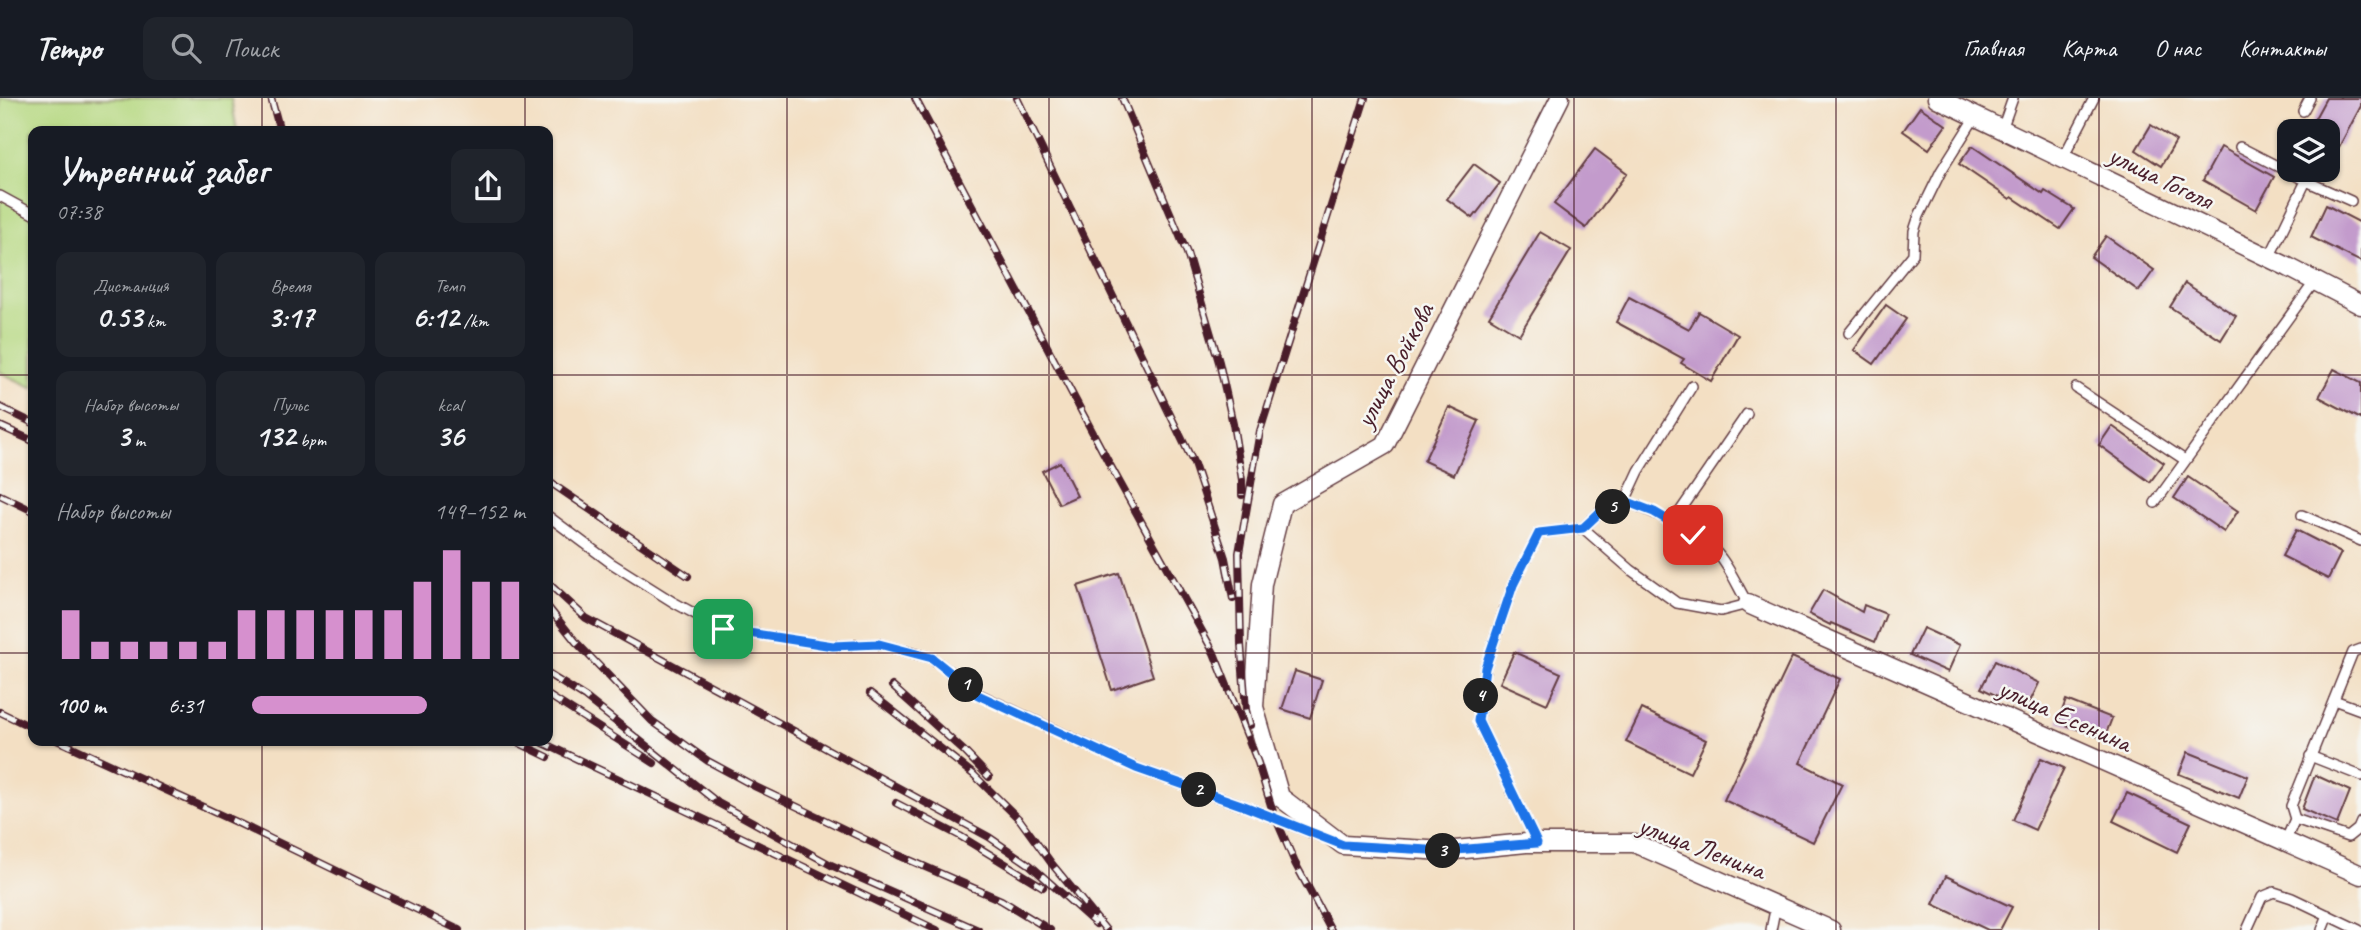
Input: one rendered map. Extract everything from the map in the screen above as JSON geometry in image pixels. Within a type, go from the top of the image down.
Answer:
[{"type":"street","name":"улица Войкова","points":[[1343,845],[1280,797],[1254,707],[1262,584],[1282,504],[1385,445],[1560,98]]},
{"type":"street","name":"улица Гоголя","points":[[1937,98],[2361,305]]},
{"type":"street","name":"улица Есенина","points":[[1748,604],[2361,875]]},
{"type":"street","name":"улица Ленина","points":[[1343,845],[1445,851],[1537,843],[1634,843],[1831,930]]},
{"type":"lane","points":[[2002,129],[2013,98]]},
{"type":"lane","points":[[2063,158],[2094,98]]},
{"type":"lane","points":[[2303,111],[2310,98]]},
{"type":"lane","points":[[1849,333],[1913,254],[1914,231],[1919,216],[1941,171],[1975,117]]},
{"type":"lane","points":[[2240,147],[2277,166]]},
{"type":"lane","points":[[2269,258],[2306,182]]},
{"type":"lane","points":[[2308,182],[2351,201]]},
{"type":"lane","points":[[0,196],[28,211]]},
{"type":"lane","points":[[2155,503],[2315,281]]},
{"type":"lane","points":[[1537,843],[1478,721],[1485,668],[1513,585],[1539,533],[1583,528],[1599,513],[1625,501],[1639,471],[1692,386]]},
{"type":"lane","points":[[2076,388],[2185,460]]},
{"type":"lane","points":[[1672,523],[1747,414]]},
{"type":"lane","points":[[1583,528],[1631,570],[1677,603],[1721,611],[1748,604],[1717,553],[1654,512],[1625,501]]},
{"type":"lane","points":[[2302,515],[2361,541]]},
{"type":"lane","points":[[553,520],[611,564],[673,603],[723,629],[833,646],[879,644],[932,658],[978,695],[1136,768],[1343,845]]},
{"type":"lane","points":[[2285,842],[2295,819],[2291,806],[2353,652],[2361,649]]},
{"type":"lane","points":[[2334,700],[2361,710]]},
{"type":"lane","points":[[2311,756],[2361,776]]},
{"type":"lane","points":[[2295,819],[2348,837],[2358,829],[2361,822]]},
{"type":"lane","points":[[2247,930],[2262,897],[2274,892],[2359,930]]},
{"type":"lane","points":[[1771,930],[1776,905]]},
{"type":"lane","points":[[2322,930],[2328,915]]},
{"type":"green space","points":[[0,98],[231,98],[236,126],[28,126],[28,386],[0,372]]},
{"type":"building","points":[[2326,98],[2361,98],[2361,106],[2340,145],[2340,119],[2315,119]]},
{"type":"building","points":[[1920,107],[1946,125],[1929,149],[1903,131]]},
{"type":"building","points":[[2151,125],[2176,141],[2161,166],[2136,150]]},
{"type":"building","points":[[1972,146],[2043,194],[2045,191],[2074,209],[2060,229],[1959,164]]},
{"type":"building","points":[[2221,147],[2274,177],[2256,210],[2203,180]]},
{"type":"building","points":[[1595,149],[1627,173],[1586,228],[1554,204]]},
{"type":"building","points":[[1474,164],[1500,183],[1473,218],[1447,199]]},
{"type":"building","points":[[2326,205],[2361,223],[2361,262],[2311,237]]},
{"type":"building","points":[[1540,232],[1571,250],[1519,335],[1489,317]]},
{"type":"building","points":[[2106,236],[2154,270],[2139,291],[2091,257]]},
{"type":"building","points":[[2185,283],[2236,316],[2221,340],[2170,307]]},
{"type":"building","points":[[1629,297],[1689,329],[1699,312],[1738,335],[1711,381],[1681,363],[1684,359],[1616,322]]},
{"type":"building","points":[[1886,305],[1906,319],[1874,364],[1854,350]]},
{"type":"building","points":[[2334,369],[2361,383],[2361,419],[2319,397]]},
{"type":"building","points":[[1449,407],[1479,421],[1454,475],[1424,461]]},
{"type":"building","points":[[2112,426],[2164,463],[2150,482],[2099,445]]},
{"type":"building","points":[[1060,462],[1077,496],[1059,504],[1042,471]]},
{"type":"building","points":[[2188,477],[2238,511],[2224,532],[2174,498]]},
{"type":"building","points":[[2296,530],[2341,553],[2328,579],[2282,556]]},
{"type":"building","points":[[1119,573],[1153,676],[1112,690],[1078,586]]},
{"type":"building","points":[[1823,590],[1862,612],[1864,605],[1886,614],[1875,642],[1809,614]]},
{"type":"building","points":[[1923,628],[1960,645],[1948,672],[1910,655]]},
{"type":"building","points":[[1514,652],[1561,673],[1547,704],[1500,683]]},
{"type":"building","points":[[1792,657],[1840,679],[1800,763],[1842,784],[1813,842],[1724,800]]},
{"type":"building","points":[[1995,661],[2039,683],[2026,710],[1981,688]]},
{"type":"building","points":[[1295,671],[1322,680],[1310,718],[1282,709]]},
{"type":"building","points":[[2066,700],[2112,718],[2104,739],[2058,722]]},
{"type":"building","points":[[1642,709],[1706,740],[1690,773],[1626,742]]},
{"type":"building","points":[[2188,752],[2248,776],[2239,798],[2179,774]]},
{"type":"building","points":[[2041,758],[2064,768],[2035,830],[2013,820]]},
{"type":"building","points":[[2315,775],[2350,791],[2337,824],[2302,809]]},
{"type":"building","points":[[2127,793],[2191,823],[2177,852],[2113,821]]},
{"type":"building","points":[[1946,876],[2012,907],[2000,930],[1988,930],[1933,904]]},
{"type":"railway","points":[[271,98],[279,126]]},
{"type":"railway","points":[[915,98],[1110,465],[1214,653],[1258,763],[1273,812],[1295,863],[1331,930]]},
{"type":"railway","points":[[1017,98],[1194,464],[1225,558],[1233,599]]},
{"type":"railway","points":[[1122,98],[1187,253],[1219,362],[1233,424],[1242,495]]},
{"type":"railway","points":[[1250,725],[1246,710],[1241,644],[1239,553],[1260,431],[1365,98]]},
{"type":"railway","points":[[0,407],[28,421]]},
{"type":"railway","points":[[0,426],[28,439]]},
{"type":"railway","points":[[553,484],[688,576]]},
{"type":"railway","points":[[0,495],[28,509]]},
{"type":"railway","points":[[553,588],[586,618],[989,837],[1030,865],[1096,924]]},
{"type":"railway","points":[[553,613],[576,642],[652,721],[708,761],[898,855],[1001,900],[1050,930]]},
{"type":"railway","points":[[553,677],[585,697],[718,803],[831,865],[978,930]]},
{"type":"railway","points":[[892,686],[989,777]]},
{"type":"railway","points":[[870,693],[973,774],[1020,820],[1106,930]]},
{"type":"railway","points":[[553,698],[654,763]]},
{"type":"railway","points":[[0,712],[28,726]]},
{"type":"railway","points":[[70,746],[240,824],[459,930]]},
{"type":"railway","points":[[525,746],[548,757]]},
{"type":"railway","points":[[550,746],[937,930]]},
{"type":"railway","points":[[896,803],[960,836],[1043,887]]},
{"type":"route","points":[[723,629],[833,646],[879,644],[932,658],[978,695],[1136,768],[1343,845],[1445,851],[1537,843],[1478,721],[1485,668],[1513,585],[1539,533],[1583,528],[1599,513],[1625,501],[1654,512],[1693,535]]}]
